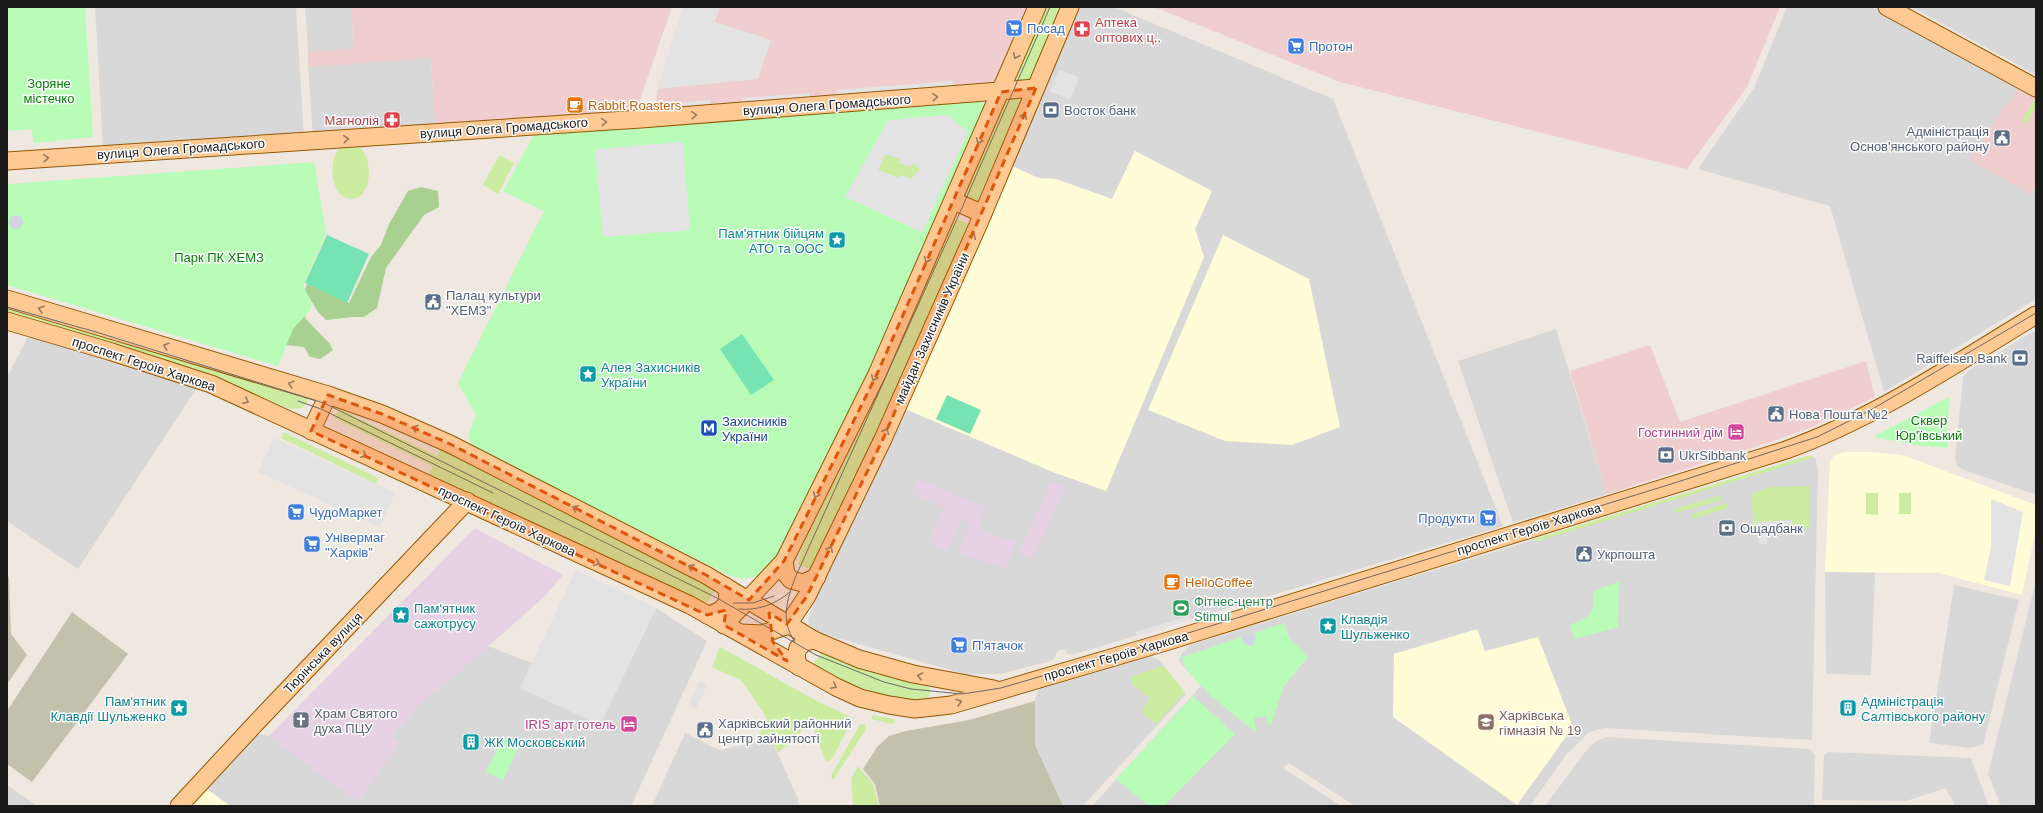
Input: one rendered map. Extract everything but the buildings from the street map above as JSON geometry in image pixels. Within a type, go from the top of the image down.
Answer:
[{"type":"main road","points":[[724,625],[768,580],[784,561],[877,374],[954,201],[1037,7]]},
{"type":"main road","name":"майдан Захисників України","points":[[739,633],[757,635],[771,632],[787,624],[807,596],[883,439],[982,214],[1070,7]]},
{"type":"main road","points":[[1887,7],[1907,16],[2036,88]]},
{"type":"main road","name":"вулиця Олега Громадського","points":[[7,161],[620,120],[1001,92],[1036,88]]},
{"type":"main road","points":[[954,201],[982,214]]},
{"type":"main road","name":"проспект Героїв Харкова","points":[[7,299],[328,395],[382,414],[430,434],[699,571],[814,640],[859,659],[913,674],[1000,690]]},
{"type":"main road","name":"проспект Героїв Харкова","points":[[7,321],[211,384],[467,501],[707,615],[793,664],[860,698],[903,708],[928,709],[951,705],[1162,643],[1817,439],[1874,410],[2036,316]]},
{"type":"main road","points":[[311,431],[328,395]]},
{"type":"main road","name":"Тюрінська вулиця","points":[[179,806],[467,501]]},
{"type":"main road","points":[[784,561],[785,571],[791,580],[803,583],[817,577]]},
{"type":"main road","points":[[724,625],[727,603],[725,586],[746,587],[768,580]]},
{"type":"main road","points":[[768,580],[771,632],[776,648],[793,664],[798,648],[805,642],[814,640]]},
{"type":"main road","points":[[807,596],[802,613],[802,624],[806,632],[814,640]]},
{"type":"main road","points":[[707,615],[720,612],[727,603]]},
{"type":"highlighted area","points":[[1036,88],[883,439],[807,596],[787,624],[769,613],[773,642],[787,661],[724,625],[726,610],[707,615],[311,431],[328,395],[382,414],[450,444],[706,575],[749,600],[784,561],[877,374],[1001,92]]},
{"type":"shaded area","points":[[95,7],[296,7],[304,137],[103,149]]},
{"type":"shaded area","points":[[305,7],[352,7],[353,49],[308,52]]},
{"type":"shaded area","points":[[352,7],[672,7],[636,111],[435,128],[431,58],[308,67],[308,52],[353,49]]},
{"type":"shaded area","points":[[683,7],[1031,7],[1001,74],[987,85],[656,110],[655,106],[658,89]]},
{"type":"shaded area","points":[[683,7],[720,7],[715,22],[771,40],[758,79],[658,89]]},
{"type":"shaded area","points":[[1077,7],[1114,7],[1333,99],[1503,526],[1075,654],[1067,654],[1066,649],[1057,651],[1055,658],[1051,661],[1000,674],[964,674],[821,633],[809,625],[808,620],[810,612],[903,408],[1053,472],[1106,490],[1204,257],[1195,229],[1212,191],[1135,151],[1112,199],[1056,179],[1038,178],[1010,165]]},
{"type":"shaded area","points":[[1154,7],[1780,7],[1747,87],[1687,169],[1340,82]]},
{"type":"shaded area","points":[[1787,7],[1871,7],[1904,19],[2021,84],[2029,194],[2036,187],[2036,299],[1884,392],[1830,206],[1698,169],[1754,88]]},
{"type":"shaded area","points":[[1911,7],[2036,7],[2036,75],[2011,61]]},
{"type":"shaded area","points":[[431,58],[435,128],[313,136],[308,67]]},
{"type":"shaded area","points":[[1060,70],[1079,78],[1070,100],[1050,91]]},
{"type":"shaded area","points":[[953,81],[954,90],[837,98],[836,90]]},
{"type":"shaded area","points":[[2021,84],[2036,93],[2036,187],[2030,194],[1969,160]]},
{"type":"shaded area","points":[[809,93],[809,100],[743,105],[742,98]]},
{"type":"shaded area","points":[[710,100],[711,108],[665,111],[664,104]]},
{"type":"shaded area","points":[[948,115],[968,132],[922,232],[845,197],[888,120]],"holes":[[[885,154],[900,159],[899,163],[910,167],[914,163],[920,170],[911,179],[901,175],[899,178],[878,170]]]},
{"type":"shaded area","points":[[683,142],[690,230],[603,237],[595,149]]},
{"type":"shaded area","points":[[1135,151],[1212,191],[1195,229],[1204,257],[1106,491],[1053,472],[903,408],[1010,165],[1038,178],[1056,179],[1112,199]]},
{"type":"shaded area","points":[[13,215],[19,215],[23,219],[23,225],[19,229],[13,229],[9,225],[9,219]]},
{"type":"shaded area","points":[[1223,235],[1309,279],[1340,427],[1292,445],[1225,441],[1148,410]]},
{"type":"shaded area","points":[[1556,329],[1607,494],[1513,523],[1458,361]]},
{"type":"shaded area","points":[[2036,330],[2036,495],[1964,470],[1957,466],[1955,458],[1963,377],[1968,371]]},
{"type":"shaded area","points":[[28,337],[181,379],[198,386],[78,569],[7,521],[7,377]]},
{"type":"shaded area","points":[[1650,345],[1680,422],[1866,361],[1875,397],[1812,427],[1777,440],[1607,494],[1570,371]]},
{"type":"shaded area","points":[[274,438],[395,493],[380,527],[258,472]]},
{"type":"shaded area","points":[[1844,452],[1872,452],[1902,455],[2036,505],[2036,529],[2022,595],[1938,573],[1825,572],[1830,462],[1834,455]]},
{"type":"shaded area","points":[[1807,456],[1815,457],[1818,469],[1812,740],[1605,728],[1589,732],[1566,755],[1530,806],[1355,806],[1289,763],[1283,768],[1341,806],[1092,806],[1201,686],[1179,661],[1182,653],[1190,645]]},
{"type":"shaded area","points":[[918,480],[985,507],[978,529],[1015,542],[1006,568],[958,553],[970,523],[962,520],[947,551],[928,543],[945,508],[912,493]]},
{"type":"shaded area","points":[[1051,481],[1065,488],[1033,558],[1019,553]]},
{"type":"shaded area","points":[[1991,499],[2023,512],[2010,586],[1984,580],[1991,547]]},
{"type":"shaded area","points":[[1792,520],[1792,529],[1766,530],[1767,544],[1759,544],[1758,522]]},
{"type":"shaded area","points":[[475,528],[563,575],[545,596],[441,688],[432,691],[391,736],[399,744],[358,802],[269,736]]},
{"type":"shaded area","points":[[576,570],[656,608],[600,725],[520,688]]},
{"type":"shaded area","points":[[1825,572],[1875,572],[1871,675],[1826,674]]},
{"type":"shaded area","points":[[7,576],[9,577],[11,634],[27,655],[7,684]]},
{"type":"shaded area","points":[[2036,580],[2036,806],[2001,806],[1988,774]]},
{"type":"shaded area","points":[[1954,585],[2019,600],[1983,745],[1970,748],[1929,743]]},
{"type":"shaded area","points":[[656,608],[707,641],[631,806],[190,806],[255,733],[269,736],[358,801],[399,744],[391,736],[432,691],[441,688],[488,646],[532,663],[521,688],[600,725]]},
{"type":"shaded area","points":[[72,612],[128,654],[32,782],[7,764],[7,711]]},
{"type":"shaded area","points":[[1188,616],[1192,619],[1138,636],[1135,632]]},
{"type":"shaded area","name":"Харківська гімназія № 19","points":[[1477,629],[1485,651],[1538,637],[1573,727],[1517,805],[1393,717],[1394,654]]},
{"type":"shaded area","points":[[1256,633],[1254,645],[1251,646],[1244,643],[1241,637]]},
{"type":"shaded area","points":[[1150,656],[1159,660],[1186,694],[1083,806],[1063,806],[1035,745],[1035,701],[1038,690]]},
{"type":"shaded area","points":[[699,681],[707,685],[696,709],[689,705]]},
{"type":"shaded area","points":[[1035,701],[1035,745],[1063,806],[880,806],[875,784],[863,769],[877,747],[889,736],[906,731],[969,720]]},
{"type":"shaded area","points":[[685,733],[719,750],[771,739],[798,799],[799,806],[654,806],[653,804]]},
{"type":"shaded area","points":[[1606,737],[1810,749],[1815,755],[1814,806],[1545,806],[1589,747]]},
{"type":"shaded area","points":[[1828,752],[1971,758],[1989,806],[1955,806],[1946,788],[1906,801],[1822,800],[1824,755]]},
{"type":"shaded area","points":[[7,785],[37,806],[7,806]]},
{"type":"shaded area","points":[[206,788],[230,806],[190,806]]},
{"type":"green space","name":"Зоряне містечко","points":[[7,7],[85,7],[93,137],[33,143],[32,129],[7,131]]},
{"type":"green space","points":[[1043,7],[1063,7],[1030,80],[1015,84],[1013,80]]},
{"type":"green space","points":[[1025,95],[979,205],[962,197],[1006,96]]},
{"type":"green space","points":[[978,100],[983,103],[985,108],[870,380],[829,452],[780,553],[763,573],[758,576],[741,579],[729,575],[474,449],[468,436],[476,415],[458,383],[544,211],[503,191],[536,131]],"holes":[[[888,120],[968,132],[922,232],[846,197]]]},
{"type":"green space","points":[[2033,101],[2036,103],[2036,107],[2026,124],[2021,121]]},
{"type":"green space","points":[[342,145],[355,145],[362,149],[368,163],[369,172],[366,188],[362,195],[356,198],[347,198],[341,194],[336,188],[333,179],[334,160],[337,151]]},
{"type":"green space","points":[[885,154],[914,163],[920,170],[911,179],[901,175],[899,178],[877,170]]},
{"type":"green space","points":[[499,155],[514,163],[498,194],[483,185]]},
{"type":"green space","name":"Парк ПК ХЕМЗ","points":[[314,162],[326,234],[303,286],[311,301],[311,309],[293,329],[278,366],[7,285],[7,184]]},
{"type":"green space","points":[[421,187],[438,191],[439,207],[424,215],[386,268],[377,308],[364,317],[326,320],[318,312],[305,290],[307,284],[349,303],[371,257],[381,245],[389,224],[408,191]]},
{"type":"green space","points":[[952,217],[971,225],[913,358],[814,566],[809,569],[798,564],[801,550],[846,456]]},
{"type":"green space","points":[[327,235],[369,254],[347,303],[305,283]]},
{"type":"green space","points":[[298,303],[306,319],[330,344],[333,350],[320,359],[310,357],[304,347],[276,344]]},
{"type":"green space","points":[[7,305],[307,396],[307,403],[305,406],[300,408],[294,409],[285,407],[236,387],[7,316]]},
{"type":"green space","points":[[742,334],[774,380],[751,395],[720,349]]},
{"type":"green space","points":[[947,395],[981,410],[970,434],[936,419]]},
{"type":"green space","name":"Сквер Юр'ївський","points":[[1949,397],[1947,448],[1914,445],[1873,437]]},
{"type":"green space","points":[[339,409],[437,456],[441,449],[594,524],[712,589],[714,592],[706,604],[428,476],[433,466],[334,418]]},
{"type":"green space","points":[[284,432],[378,478],[376,484],[281,438]]},
{"type":"green space","points":[[1807,456],[1815,457],[1535,542],[1534,539]]},
{"type":"green space","points":[[1809,486],[1810,528],[1792,529],[1792,520],[1758,522],[1758,528],[1754,528],[1751,494],[1769,487]]},
{"type":"green space","points":[[1866,493],[1878,493],[1878,515],[1866,514]]},
{"type":"green space","points":[[1899,493],[1911,493],[1911,514],[1899,514]]},
{"type":"green space","points":[[1721,495],[1722,500],[1676,513],[1674,509]]},
{"type":"green space","points":[[1726,503],[1728,508],[1693,519],[1691,515]]},
{"type":"green space","points":[[1619,582],[1618,627],[1575,639],[1570,625],[1583,619],[1590,613],[1593,605],[1593,591]]},
{"type":"green space","points":[[1284,623],[1289,638],[1308,657],[1283,687],[1272,723],[1268,724],[1266,716],[1254,718],[1256,732],[1225,708],[1201,686],[1185,665],[1182,657]]},
{"type":"green space","points":[[720,647],[817,701],[853,718],[832,759],[826,762],[811,722],[778,753],[771,739],[756,742],[767,718],[742,681],[712,667]]},
{"type":"green space","points":[[821,653],[825,653],[862,670],[923,685],[930,688],[930,694],[923,702],[882,696],[855,687],[814,667],[814,663]]},
{"type":"green space","points":[[1164,666],[1185,692],[1156,724],[1141,712],[1150,698],[1132,684],[1131,676]]},
{"type":"green space","points":[[1193,696],[1235,734],[1164,806],[1149,806],[1116,779]]},
{"type":"green space","points":[[872,715],[894,719],[895,722],[892,724],[872,719]]},
{"type":"green space","points":[[860,724],[865,725],[865,731],[833,780],[831,776]]},
{"type":"green space","points":[[504,737],[520,745],[503,780],[486,772]]},
{"type":"green space","points":[[858,766],[873,784],[879,806],[853,806],[851,779]]},
{"type":"tram line","points":[[795,642],[790,634],[786,618],[786,610],[795,578],[961,210],[1050,7]]},
{"type":"tram line","points":[[7,307],[96,332],[324,403],[717,598],[816,655],[884,682],[911,689],[962,694],[1001,688],[1162,641],[1668,485],[1817,437],[1869,411],[2036,313]]},
{"type":"tram line","points":[[298,401],[321,409],[493,493]]},
{"type":"tram line","points":[[739,609],[760,608],[779,600],[790,592]]},
{"type":"tram line","points":[[733,603],[753,603],[774,596]]},
{"type":"place","name":"Посад","points":[[1014,28]]},
{"type":"place","name":"Аптека оптових ц‥","points":[[1082,29]]},
{"type":"place","name":"Протон","points":[[1296,46]]},
{"type":"place","name":"Rabbit Roasters","points":[[575,105]]},
{"type":"place","name":"Восток банк","points":[[1051,110]]},
{"type":"place","name":"Магнолія","points":[[392,120]]},
{"type":"place","name":"Адміністрація Основ'янського району","points":[[2002,138]]},
{"type":"place","name":"Пам'ятник бійцям АТО та ООС","points":[[837,240]]},
{"type":"place","name":"Палац культури \"ХЕМЗ\"","points":[[433,302]]},
{"type":"place","name":"Raiffeisen Bank","points":[[2020,358]]},
{"type":"place","name":"Алея Захисників України","points":[[588,374]]},
{"type":"place","name":"Нова Пошта №2","points":[[1776,414]]},
{"type":"place","name":"Захисників України","points":[[709,428]]},
{"type":"place","name":"Гостинний дім","points":[[1736,432]]},
{"type":"place","name":"UkrSibbank","points":[[1666,455]]},
{"type":"place","name":"ЧудоМаркет","points":[[296,512]]},
{"type":"place","name":"Продукти","points":[[1488,518]]},
{"type":"place","name":"Ощадбанк","points":[[1727,528]]},
{"type":"place","name":"Універмаг \"Харків\"","points":[[312,544]]},
{"type":"place","name":"Укрпошта","points":[[1584,554]]},
{"type":"place","name":"HelloCoffee","points":[[1172,582]]},
{"type":"place","name":"Фітнес-центр Stimul","points":[[1181,608]]},
{"type":"place","name":"Пам'ятник сажотрусу","points":[[401,615]]},
{"type":"place","name":"Клавдія Шульженко","points":[[1328,626]]},
{"type":"place","name":"П'ятачок","points":[[959,645]]},
{"type":"place","name":"Пам'ятник Клавдії Шульженко","points":[[179,708]]},
{"type":"place","name":"Адміністрація Салтівського району","points":[[1848,708]]},
{"type":"place","name":"Храм Святого духа ПЦУ","points":[[301,720]]},
{"type":"place","name":"Харківська гімназія № 19","points":[[1486,722]]},
{"type":"place","name":"IRIS арт готель","points":[[629,724]]},
{"type":"place","name":"Харківський районний центр зайнятості","points":[[705,730]]},
{"type":"place","name":"ЖК Московський","points":[[471,742]]}]
